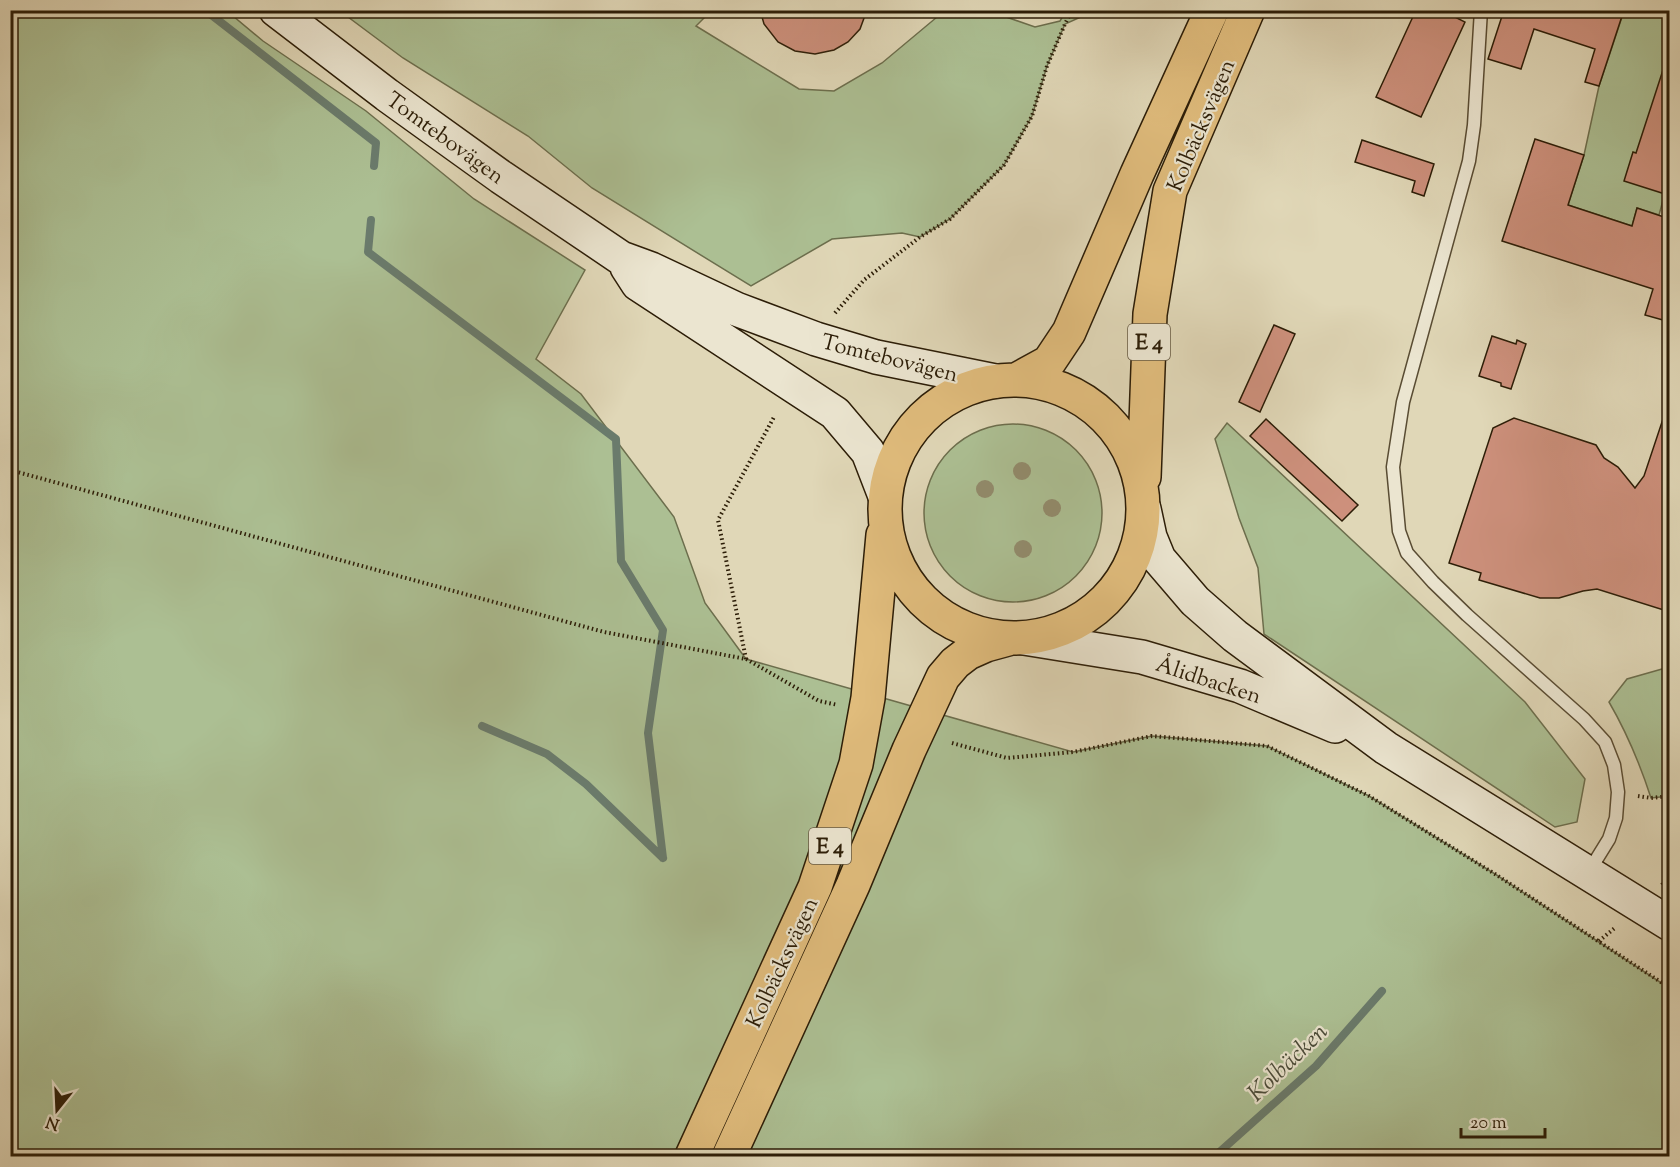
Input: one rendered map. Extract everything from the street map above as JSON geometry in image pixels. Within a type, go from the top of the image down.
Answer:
[{"type":"highway","name":"Kolbäcksvägen","points":[[1007,380],[1049,362],[1069,333],[1137,174],[1212,10]]},
{"type":"highway","name":"Kolbäcksvägen","points":[[1144,501],[1150,314],[1170,191],[1248,10]]},
{"type":"highway","name":"E 4","points":[[1007,380],[1042,382],[1066,390],[1090,403],[1110,421],[1131,452],[1139,473],[1144,501],[1142,531],[1137,552],[1128,571],[1109,597],[1082,620],[1054,633],[1016,638],[989,636],[954,623],[935,612],[904,578],[894,556],[886,527],[885,504],[894,460],[903,442],[921,419],[956,393],[974,386],[1007,380]]},
{"type":"highway","name":"Kolbäcksvägen","points":[[692,1156],[815,887],[856,764],[868,698],[885,504]]},
{"type":"highway","name":"Kolbäcksvägen","points":[[729,1156],[853,885],[909,750],[943,677],[968,653],[986,645],[1016,638]]},
{"type":"main road","name":"Tomtebovägen","points":[[276,10],[396,102],[501,177],[621,258],[651,269],[736,309],[816,339],[876,357],[1007,380]]},
{"type":"main road","name":"Tomtebovägen","points":[[621,258],[638,284],[835,413],[868,452],[885,504]]},
{"type":"main road","name":"Ålidbacken","points":[[1144,501],[1150,537],[1159,559],[1195,601],[1236,636],[1386,748],[1670,924]]},
{"type":"main road","name":"Ålidbacken","points":[[1016,638],[1142,657],[1240,686],[1386,748]]},
{"type":"lane","points":[[1482,10],[1474,125],[1469,161],[1403,402],[1393,467],[1399,531],[1407,554],[1433,582],[1584,719],[1605,742],[1614,765],[1618,792],[1616,818],[1609,839],[1587,874]]},
{"type":"path","points":[[833,316],[864,280],[920,237],[950,219],[1004,165],[1032,116],[1047,66],[1072,10]]},
{"type":"path","points":[[746,658],[718,520],[774,417]]},
{"type":"path","points":[[10,470],[604,632],[746,658],[819,701],[843,706]]},
{"type":"path","points":[[952,743],[1007,758],[1073,752],[1152,736],[1267,746],[1369,796],[1495,874],[1670,988]]},
{"type":"path","points":[[1618,792],[1651,798],[1670,796]]},
{"type":"green space","points":[[671,10],[674,12],[675,10],[711,11],[696,26],[799,89],[834,91],[882,63],[947,11],[989,11],[1035,27],[1060,21],[1066,11],[1094,11],[1065,24],[1047,66],[1032,116],[1004,165],[950,219],[920,237],[902,233],[832,239],[751,286],[592,188],[528,136],[403,58],[340,11]]},
{"type":"green space","points":[[10,11],[227,11],[263,41],[366,111],[474,199],[585,270],[536,359],[581,394],[674,517],[705,603],[746,659],[1073,752],[1152,736],[1267,746],[1369,796],[1495,874],[1669,988],[1669,1156],[11,1156]]},
{"type":"green space","points":[[1624,11],[1669,11],[1669,178],[1659,215],[1637,208],[1632,226],[1568,205],[1584,155],[1599,86]]},
{"type":"green space","points":[[1227,423],[1525,702],[1585,779],[1577,822],[1555,827],[1264,634],[1258,568],[1239,518],[1215,439]]},
{"type":"green space","points":[[1013,424],[1047,431],[1076,450],[1095,479],[1102,513],[1095,547],[1076,576],[1047,595],[1013,602],[979,595],[950,576],[931,547],[924,513],[931,479],[950,450],[979,431]]},
{"type":"green space","points":[[1669,667],[1669,796],[1651,798],[1633,749],[1609,702],[1627,679]]},
{"type":"building","points":[[760,10],[867,10],[860,29],[848,42],[834,50],[815,54],[795,51],[778,42],[764,24]]},
{"type":"building","points":[[1416,10],[1441,10],[1465,22],[1421,117],[1376,97]]},
{"type":"building","points":[[1504,10],[1624,10],[1599,86],[1585,82],[1595,49],[1534,29],[1521,69],[1488,59]]},
{"type":"building","points":[[1663,70],[1670,72],[1670,178],[1665,194],[1624,181],[1633,152],[1636,153]]},
{"type":"building","points":[[1535,139],[1584,155],[1568,205],[1632,226],[1637,208],[1670,219],[1670,322],[1645,315],[1653,289],[1502,241]]},
{"type":"building","points":[[1362,140],[1434,164],[1424,196],[1412,192],[1415,181],[1355,162]]},
{"type":"building","points":[[1274,325],[1295,334],[1260,412],[1239,402]]},
{"type":"building","points":[[1492,336],[1516,344],[1517,340],[1526,344],[1511,389],[1479,376]]},
{"type":"building","points":[[1670,398],[1670,612],[1597,589],[1559,598],[1540,598],[1479,580],[1481,573],[1449,563],[1493,428],[1514,418],[1596,445],[1604,458],[1618,467],[1635,488],[1644,476]]},
{"type":"building","points":[[1266,419],[1358,505],[1342,521],[1250,436]]},
{"type":"waterway","points":[[205,10],[376,143],[374,166]]},
{"type":"waterway","points":[[371,220],[368,252],[616,439],[621,561],[663,630],[648,733],[663,858]]},
{"type":"waterway","points":[[482,726],[547,754],[586,784],[663,858]]},
{"type":"waterway","name":"Kolbäcken","points":[[1215,1156],[1316,1066],[1382,991]]}]
